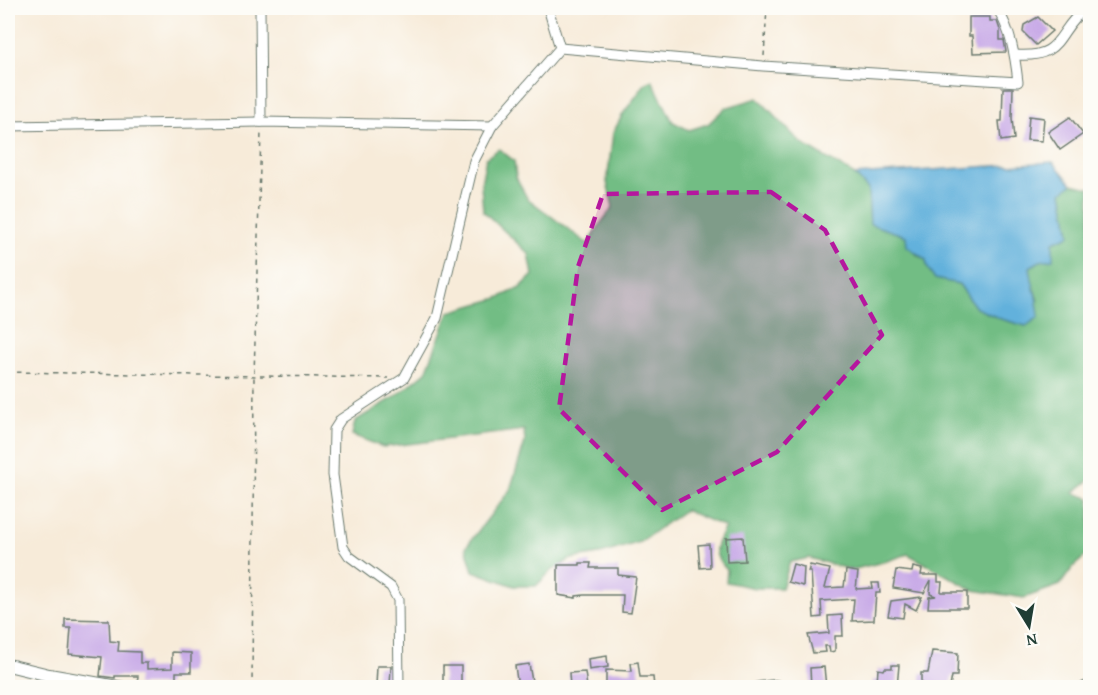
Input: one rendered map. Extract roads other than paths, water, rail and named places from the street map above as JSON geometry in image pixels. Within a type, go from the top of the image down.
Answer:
[{"type":"main road","points":[[8,666],[73,680],[123,687]]},
{"type":"main road","points":[[1085,687],[1090,686]]},
{"type":"main road","points":[[759,687],[784,687]]},
{"type":"street","points":[[260,8],[261,122]]},
{"type":"street","points":[[548,8],[560,48]]},
{"type":"street","points":[[560,48],[763,66],[1018,82],[1015,55],[1006,23],[997,8]]},
{"type":"street","points":[[1015,55],[1040,55],[1053,47],[1074,17],[1086,8]]},
{"type":"street","points":[[399,687],[398,600],[391,587],[349,555],[343,547],[333,475],[334,430],[341,419],[404,378],[437,318],[474,161],[492,126],[560,48]]},
{"type":"street","points":[[8,126],[261,122],[492,126]]},
{"type":"water","points":[[1053,162],[1072,184],[1062,192],[1070,235],[1053,242],[1053,259],[1040,261],[1030,267],[1039,317],[1026,326],[1001,319],[976,308],[959,284],[935,279],[927,267],[926,260],[907,246],[906,236],[870,224],[868,189],[855,175]]}]
